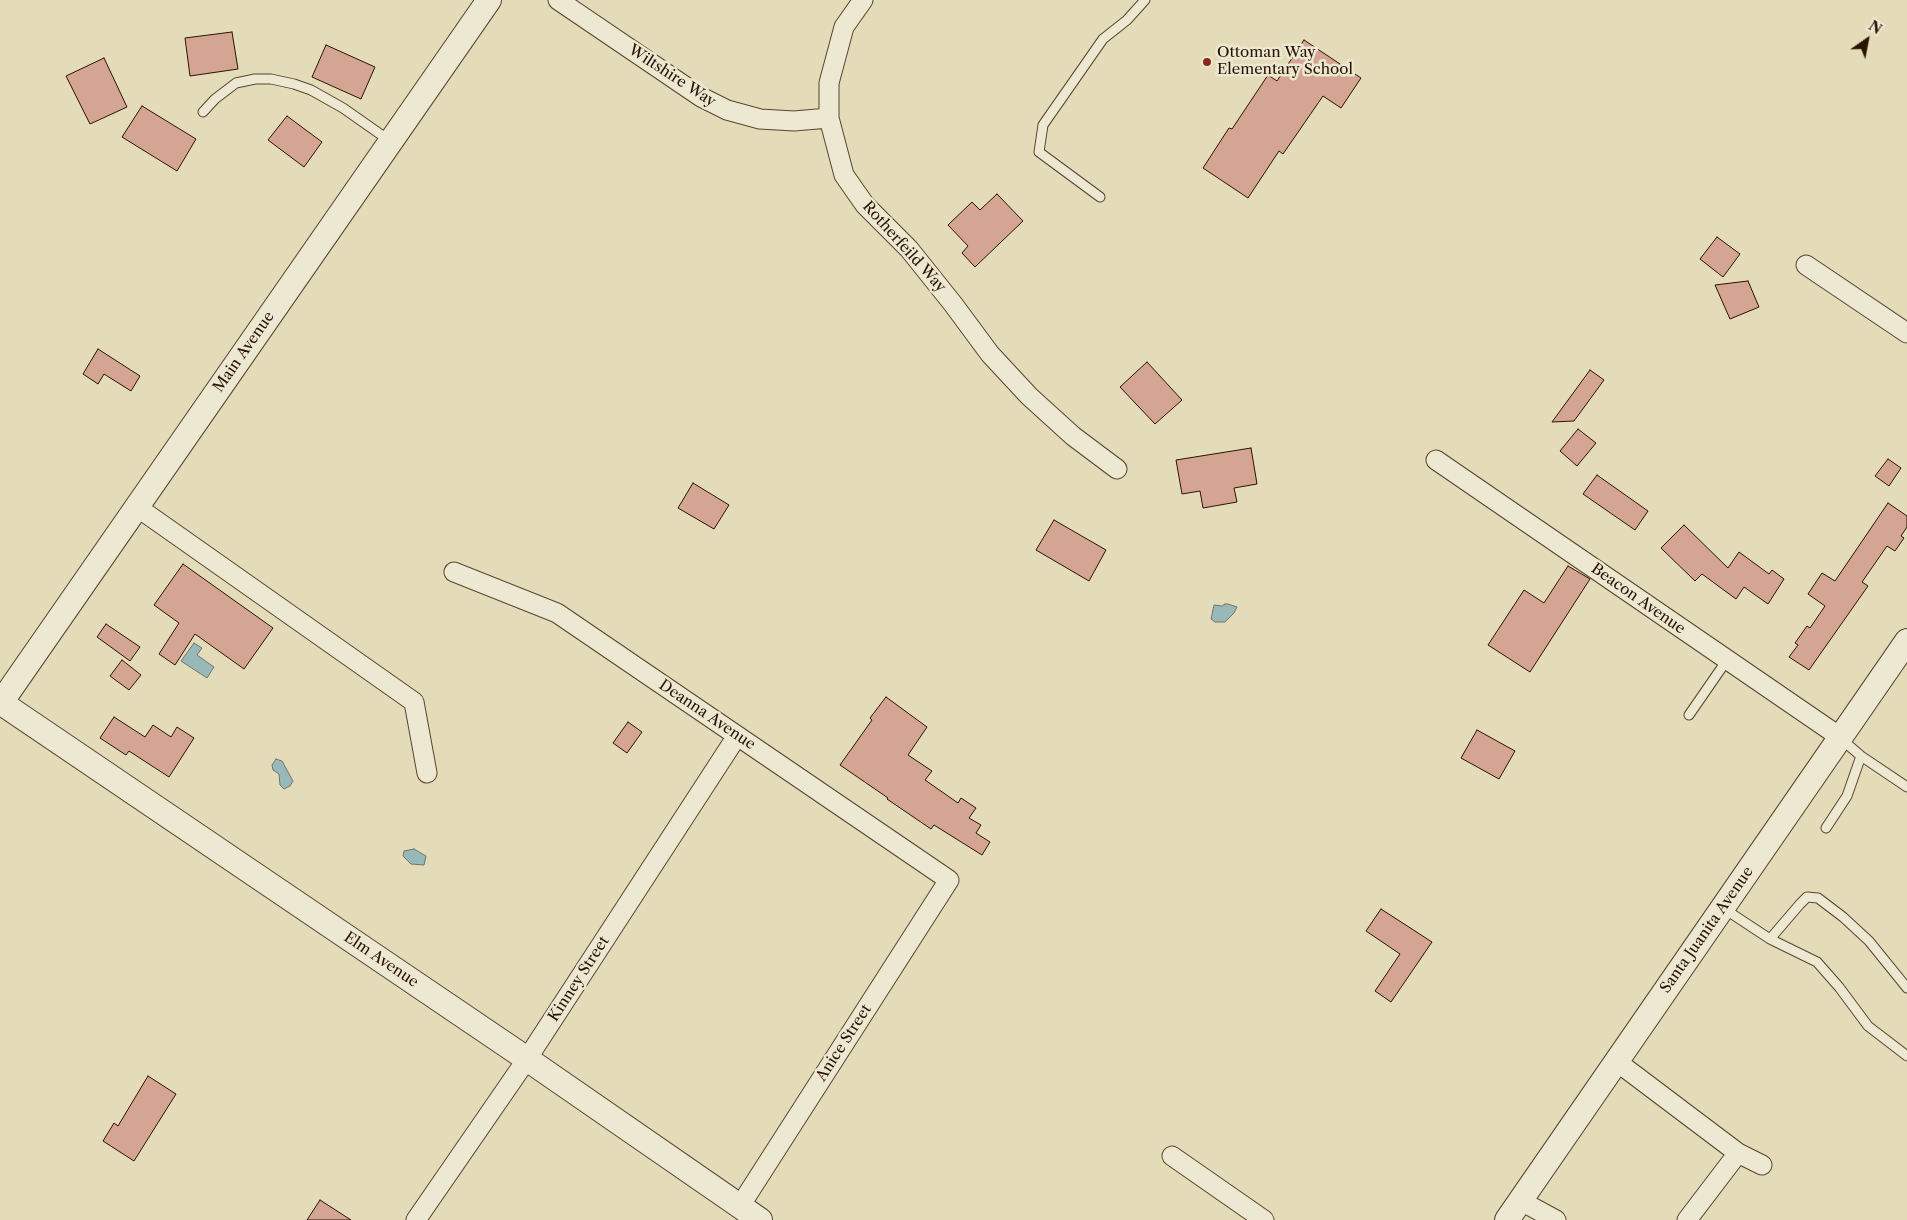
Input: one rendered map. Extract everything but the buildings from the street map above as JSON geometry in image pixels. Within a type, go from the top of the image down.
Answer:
[{"type":"street","name":"Main Avenue","points":[[0,703],[489,0]]},
{"type":"street","name":"Wiltshire Way","points":[[558,0],[700,97],[726,110],[760,120],[794,121],[829,118]]},
{"type":"street","name":"Rotherfeild Way","points":[[863,0],[844,27],[829,83],[829,118],[844,175],[865,205],[909,249],[990,354],[1029,396],[1074,436],[1117,469]]},
{"type":"street","points":[[1806,265],[1907,334]]},
{"type":"street","name":"Beacon Avenue","points":[[1436,460],[1840,738]]},
{"type":"street","points":[[137,507],[414,702],[427,773]]},
{"type":"street","name":"Deanna Avenue","points":[[454,572],[557,613],[949,880]]},
{"type":"street","name":"Santa Juanita Avenue","points":[[1507,1220],[1907,640]]},
{"type":"street","name":"Elm Avenue","points":[[0,703],[526,1059],[760,1220]]},
{"type":"street","name":"Kinney Street","points":[[416,1220],[526,1059],[737,736]]},
{"type":"street","name":"Anice Street","points":[[740,1206],[949,880]]},
{"type":"street","points":[[1616,1061],[1738,1153],[1762,1165]]},
{"type":"street","points":[[1687,1220],[1738,1153]]},
{"type":"street","points":[[1172,1156],[1264,1220]]},
{"type":"street","points":[[1521,1201],[1556,1220]]},
{"type":"lane","points":[[1100,197],[1039,152],[1043,125],[1103,39],[1127,20],[1144,0]]},
{"type":"lane","points":[[204,112],[215,99],[236,84],[271,79],[311,90],[343,108],[390,142]]},
{"type":"lane","points":[[1689,715],[1727,660]]},
{"type":"lane","points":[[1840,738],[1861,756],[1907,787]]},
{"type":"lane","points":[[1826,828],[1847,796],[1861,756]]},
{"type":"lane","points":[[1770,939],[1807,897],[1818,898],[1843,916],[1869,941],[1907,988]]},
{"type":"lane","points":[[1722,908],[1770,939],[1817,962],[1840,987],[1868,1026],[1907,1056]]},
{"type":"water","points":[[1225,604],[1237,607],[1225,622],[1215,622],[1211,619],[1214,605],[1222,606]]},
{"type":"water","points":[[194,643],[202,648],[197,655],[214,667],[207,678],[181,661]]},
{"type":"water","points":[[276,759],[282,761],[293,781],[290,786],[284,789],[280,785],[279,774],[273,770],[272,765]]},
{"type":"water","points":[[414,849],[426,856],[424,865],[411,864],[403,856],[404,851]]},
{"type":"place","name":"Ottoman Way Elementary School","points":[[1207,62]]}]
